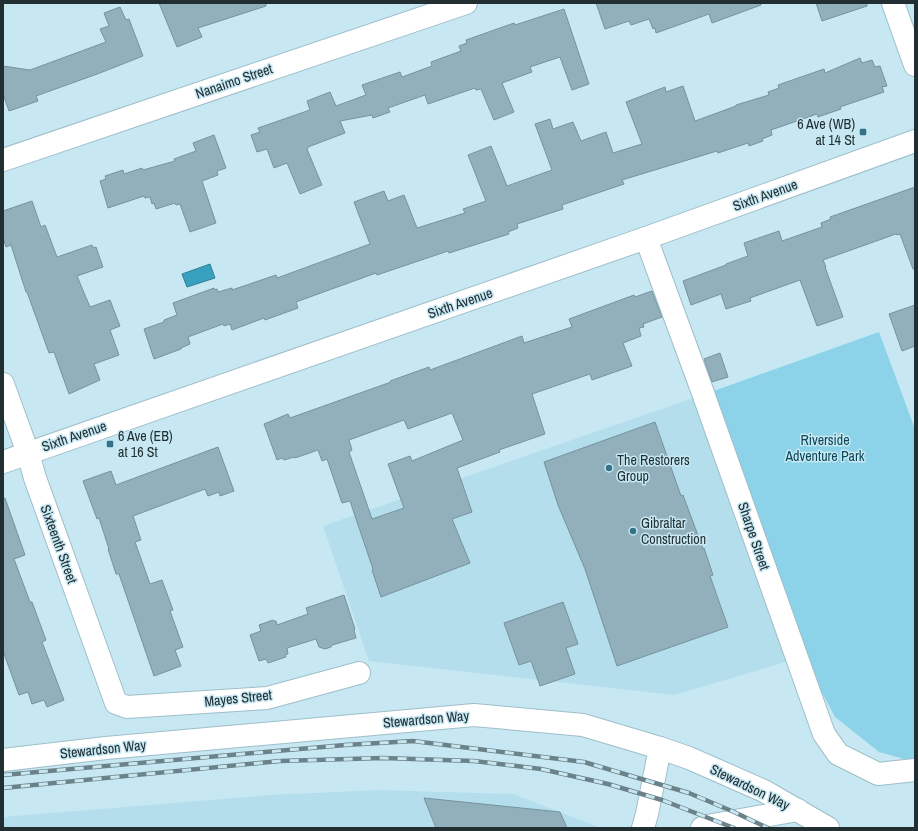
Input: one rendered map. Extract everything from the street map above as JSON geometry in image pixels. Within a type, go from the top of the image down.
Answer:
[{"type":"street","name":"Nanaimo Street","points":[[3,160],[466,3]]},
{"type":"street","points":[[893,3],[915,65]]},
{"type":"street","name":"Sixth Avenue","points":[[3,462],[646,238],[915,141]]},
{"type":"street","name":"Sharpe Street","points":[[646,238],[703,393],[824,734],[838,754],[878,774],[915,770]]},
{"type":"street","name":"Sixteenth Street","points":[[3,384],[28,453],[35,478],[116,703]]},
{"type":"street","name":"Mayes Street","points":[[116,703],[127,708],[267,698],[359,673]]},
{"type":"street","name":"Stewardson Way","points":[[3,760],[106,748],[474,714],[583,725],[660,748],[689,758],[764,791],[828,828]]},
{"type":"street","points":[[643,828],[660,748]]},
{"type":"street","points":[[702,828],[798,810]]},
{"type":"shaded area","points":[[210,264],[215,278],[187,287],[182,274]]},
{"type":"shaded area","points":[[708,393],[803,657],[674,695],[369,661],[323,526]]},
{"type":"shaded area","points":[[379,790],[513,794],[601,828],[3,828],[3,817],[270,795]]},
{"type":"green space","name":"Riverside Adventure Park","points":[[879,332],[915,429],[915,762],[879,752],[835,717],[803,657],[708,393]]},
{"type":"building","points":[[159,3],[266,3],[266,6],[198,28],[202,37],[177,47]]},
{"type":"building","points":[[596,3],[761,3],[761,5],[712,23],[709,14],[656,33],[655,28],[653,29],[649,19],[631,25],[629,21],[605,29]]},
{"type":"building","points":[[816,3],[867,3],[867,6],[822,21]]},
{"type":"building","points":[[120,7],[126,20],[129,19],[143,56],[36,96],[38,101],[9,111],[3,94],[3,66],[30,70],[106,42],[100,29],[109,26],[104,13]]},
{"type":"building","points":[[564,9],[589,84],[572,90],[560,57],[530,67],[532,72],[502,83],[514,112],[494,120],[481,89],[476,90],[475,88],[428,104],[425,95],[388,108],[390,112],[373,118],[372,115],[340,121],[345,133],[308,147],[307,149],[322,185],[300,194],[287,163],[274,168],[267,149],[257,152],[251,135],[260,132],[258,128],[310,110],[307,101],[330,92],[336,106],[366,95],[362,85],[400,72],[402,77],[432,66],[431,62],[461,51],[459,46],[467,43],[466,40],[514,23],[515,25]]},
{"type":"building","points":[[860,58],[862,63],[872,60],[875,67],[880,66],[887,86],[882,87],[884,92],[840,107],[841,109],[818,117],[817,114],[771,130],[772,135],[762,139],[763,141],[749,146],[748,143],[718,153],[717,151],[622,180],[624,184],[562,205],[563,209],[517,224],[518,228],[508,232],[509,234],[449,253],[448,251],[377,275],[376,273],[296,302],[298,308],[265,320],[264,318],[232,330],[230,324],[224,326],[223,324],[188,337],[190,344],[154,359],[144,329],[164,322],[164,320],[177,315],[173,303],[214,288],[215,290],[217,289],[218,292],[232,288],[232,290],[276,275],[277,278],[370,244],[354,202],[384,191],[388,201],[404,195],[417,228],[465,213],[463,209],[486,201],[468,155],[491,146],[507,186],[552,170],[535,124],[550,119],[553,129],[573,122],[581,141],[606,132],[613,153],[642,144],[626,102],[665,87],[666,92],[683,86],[695,121],[736,105],[769,95],[768,92],[779,88],[778,85],[824,69],[825,73]]},
{"type":"building","points":[[214,135],[226,168],[217,171],[218,175],[202,181],[216,223],[190,232],[180,204],[176,205],[175,203],[156,209],[154,203],[152,204],[150,197],[145,198],[144,196],[108,208],[100,181],[106,179],[105,176],[123,170],[124,174],[142,168],[143,170],[175,161],[174,159],[196,151],[193,143]]},
{"type":"building","points":[[915,187],[915,269],[913,269],[900,234],[896,234],[823,260],[843,317],[817,326],[800,280],[750,298],[751,301],[726,309],[721,294],[691,305],[683,281],[748,256],[744,243],[779,231],[782,241],[822,227],[821,223],[831,219],[830,217]]},
{"type":"building","points":[[32,201],[41,227],[45,225],[57,257],[92,245],[93,248],[96,247],[103,267],[77,276],[90,307],[110,300],[120,326],[110,330],[119,355],[94,364],[100,380],[69,394],[54,352],[49,353],[26,292],[11,245],[6,247],[3,238],[3,211]]},
{"type":"building","points":[[652,291],[662,317],[643,324],[644,327],[639,328],[641,336],[623,343],[632,366],[592,380],[590,374],[532,394],[545,434],[499,450],[500,452],[457,468],[472,512],[452,519],[470,563],[381,597],[350,501],[342,503],[327,459],[322,461],[318,450],[295,458],[284,460],[282,458],[277,460],[264,424],[288,414],[290,418],[429,367],[430,370],[522,336],[524,343],[572,327],[569,319],[634,295],[635,297]],"holes":[[[452,413],[463,440],[412,461],[410,456],[388,464],[404,508],[372,519],[349,452],[352,450],[349,440],[404,420],[408,429]]]},
{"type":"building","points":[[915,305],[915,346],[902,351],[889,314]]},
{"type":"building","points":[[720,353],[728,377],[712,382],[704,359]]},
{"type":"building","points":[[655,422],[681,496],[683,495],[703,549],[704,548],[713,575],[710,576],[728,627],[617,666],[585,569],[558,505],[544,462]]},
{"type":"building","points":[[218,447],[234,491],[220,496],[219,492],[208,496],[205,489],[133,516],[141,540],[135,542],[150,584],[162,580],[173,610],[170,611],[183,647],[175,650],[181,666],[154,676],[119,574],[116,574],[99,518],[97,519],[83,481],[111,471],[116,485]]},
{"type":"building","points":[[5,498],[25,555],[14,559],[46,640],[42,642],[64,700],[47,707],[44,700],[32,704],[28,692],[19,695],[3,651],[3,499]]},
{"type":"building","points":[[344,595],[355,629],[356,638],[332,645],[331,647],[325,649],[319,647],[316,639],[287,648],[288,654],[285,655],[286,657],[268,663],[266,659],[259,661],[250,635],[261,631],[259,625],[273,620],[276,621],[277,625],[308,614],[306,608]]},
{"type":"building","points":[[563,602],[578,644],[566,648],[575,674],[540,686],[531,661],[519,665],[504,623]]},
{"type":"building","points":[[424,798],[560,812],[567,828],[436,828]]},
{"type":"railway","points":[[3,775],[345,745],[413,741],[584,762],[689,793],[768,828]]},
{"type":"railway","points":[[3,788],[280,761],[383,758],[474,761],[541,769],[608,784],[662,800],[734,828]]},
{"type":"place","name":"6 Ave (WB) at 14 St","points":[[863,132]]},
{"type":"place","name":"6 Ave (EB) at 16 St","points":[[110,444]]},
{"type":"place","name":"The Restorers Group","points":[[609,468]]},
{"type":"place","name":"Gibraltar Construction","points":[[633,531]]}]
